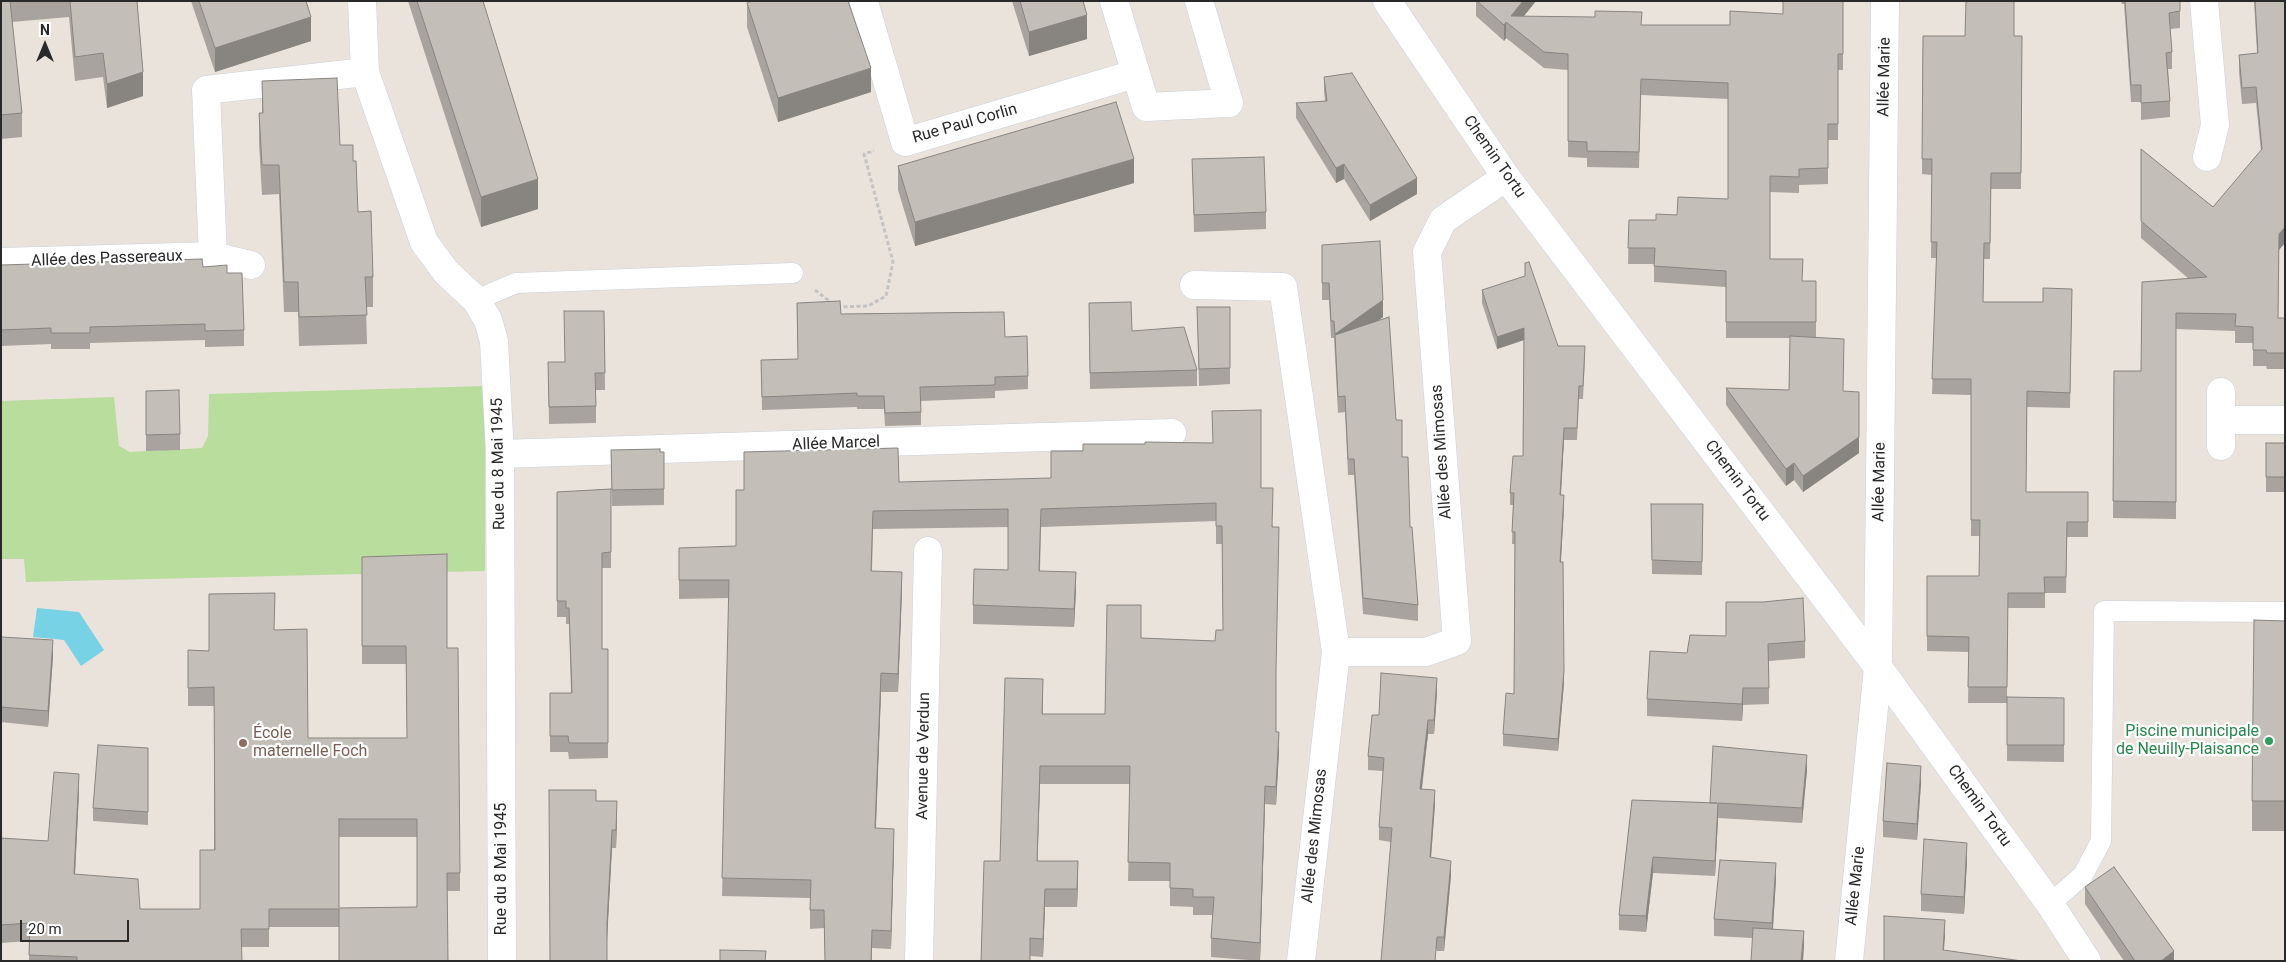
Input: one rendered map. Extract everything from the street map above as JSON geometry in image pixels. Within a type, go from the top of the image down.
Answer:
[{"type":"street","name":"Rue du 8 Mai 1945","points":[[362,1],[364,72],[424,242],[446,272],[476,300],[488,320],[494,341],[500,454],[502,961]]},
{"type":"street","points":[[1114,1],[1146,107],[1229,103],[1199,1]]},
{"type":"street","name":"Chemin Tortu","points":[[1388,1],[1506,177],[1878,667],[2050,904],[2087,961]]},
{"type":"street","name":"Allée Marie","points":[[1849,961],[1878,667],[1886,1]]},
{"type":"street","points":[[2204,1],[2215,125],[2207,157]]},
{"type":"street","name":"Rue Paul Corlin","points":[[864,2],[905,142],[1135,74]]},
{"type":"street","points":[[213,256],[206,90],[364,72]]},
{"type":"street","name":"Allée des Mimosas","points":[[1336,652],[1426,652],[1457,640],[1427,252],[1443,220],[1506,177]]},
{"type":"street","name":"Allée des Passereaux","points":[[1,262],[213,256],[251,266]]},
{"type":"street","name":"Allée des Mimosas","points":[[1194,285],[1282,287],[1336,652],[1301,961]]},
{"type":"street","points":[[2221,392],[2221,433],[2285,420]]},
{"type":"street","name":"Allée Marcel","points":[[500,454],[1172,433]]},
{"type":"street","name":"Avenue de Verdun","points":[[919,961],[928,551]]},
{"type":"lane","points":[[476,300],[516,283],[793,273]]},
{"type":"lane","points":[[2050,904],[2083,875],[2101,841],[2104,611],[2285,612]]},
{"type":"path","points":[[793,273],[838,308],[868,306],[886,296],[893,262],[864,154],[905,142]]},
{"type":"green space","points":[[485,386],[485,571],[26,582],[24,559],[1,559],[1,401],[114,397],[119,446],[130,452],[202,448],[208,436],[209,394]]},
{"type":"water","points":[[37,608],[79,612],[104,650],[81,666],[64,640],[33,637]]},
{"type":"building","points":[[1,1],[10,1],[22,113],[1,115]]},
{"type":"building","points":[[70,1],[137,1],[143,72],[107,84],[103,53],[75,57]]},
{"type":"building","points":[[199,1],[306,1],[311,17],[215,48]]},
{"type":"building","points":[[417,1],[483,1],[538,179],[481,197]]},
{"type":"building","points":[[751,1],[848,1],[871,68],[778,98],[747,3]]},
{"type":"building","points":[[1020,1],[1083,1],[1087,15],[1029,32]]},
{"type":"building","points":[[1477,1],[1523,1],[1511,16],[1595,17],[1595,11],[1642,12],[1641,25],[1730,25],[1730,11],[1783,14],[1783,1],[1843,1],[1843,54],[1838,54],[1838,124],[1828,124],[1828,168],[1799,169],[1799,177],[1770,176],[1770,259],[1803,259],[1802,281],[1816,281],[1816,322],[1726,322],[1726,271],[1654,266],[1655,248],[1628,248],[1629,220],[1656,220],[1656,214],[1677,215],[1678,197],[1728,199],[1728,83],[1641,79],[1639,152],[1587,151],[1587,142],[1568,141],[1568,54],[1544,52],[1506,22],[1504,25]]},
{"type":"building","points":[[1966,1],[2014,1],[2014,36],[2022,36],[2021,173],[1991,173],[1990,243],[1984,243],[1983,302],[2043,302],[2043,288],[2072,289],[2070,393],[2027,391],[2026,492],[2088,492],[2088,522],[2067,522],[2066,577],[2044,577],[2045,593],[2008,593],[2007,687],[1968,687],[1969,637],[1927,636],[1927,576],[1979,576],[1980,520],[1971,520],[1971,379],[1932,379],[1937,242],[1931,242],[1932,159],[1922,159],[1923,36],[1965,36]]},
{"type":"building","points":[[2125,1],[2180,1],[2180,11],[2169,13],[2172,52],[2166,53],[2170,101],[2141,103],[2141,85],[2131,85]]},
{"type":"building","points":[[2255,1],[2285,1],[2285,227],[2279,234],[2278,318],[2285,318],[2285,353],[2267,353],[2266,350],[2253,350],[2253,327],[2235,326],[2236,314],[2176,313],[2176,502],[2113,501],[2114,371],[2141,371],[2142,282],[2207,277],[2141,221],[2141,149],[2213,207],[2262,149],[2256,87],[2242,88],[2239,55],[2258,53]]},
{"type":"building","points":[[1352,73],[1417,178],[1370,205],[1344,164],[1336,168],[1296,103],[1327,101],[1324,77]]},
{"type":"building","points":[[337,78],[340,145],[353,145],[353,161],[356,161],[358,212],[371,211],[373,277],[365,277],[367,315],[299,317],[298,282],[284,282],[279,165],[262,165],[259,113],[263,113],[262,81]]},
{"type":"building","points":[[1116,102],[1134,159],[915,222],[898,166]]},
{"type":"building","points":[[1264,157],[1266,212],[1194,215],[1192,159]]},
{"type":"building","points":[[1380,241],[1383,300],[1335,334],[1334,321],[1331,321],[1329,283],[1322,283],[1322,245]]},
{"type":"building","points":[[202,259],[203,267],[227,265],[227,273],[242,273],[244,330],[205,331],[205,324],[90,327],[90,333],[51,333],[51,328],[1,330],[1,265]]},
{"type":"building","points":[[1529,262],[1558,346],[1585,346],[1583,386],[1579,386],[1577,428],[1564,428],[1560,495],[1564,495],[1560,562],[1563,562],[1564,671],[1558,739],[1503,734],[1506,693],[1514,694],[1515,532],[1512,532],[1514,493],[1510,493],[1513,456],[1523,456],[1524,328],[1497,337],[1482,290],[1525,276],[1525,263]]},
{"type":"building","points":[[840,301],[841,314],[1004,312],[1005,337],[1027,336],[1028,376],[995,377],[995,385],[920,387],[921,412],[885,413],[884,396],[857,396],[857,393],[762,397],[761,360],[798,359],[797,303]]},
{"type":"building","points":[[1131,302],[1132,331],[1184,327],[1197,370],[1090,373],[1089,303]]},
{"type":"building","points":[[1197,307],[1230,307],[1230,368],[1199,369]]},
{"type":"building","points":[[564,311],[604,311],[605,373],[595,373],[596,406],[549,407],[548,362],[565,362]]},
{"type":"building","points":[[1389,317],[1396,420],[1402,420],[1402,457],[1408,457],[1410,527],[1412,527],[1418,605],[1363,598],[1354,459],[1348,459],[1345,396],[1338,397],[1335,335]]},
{"type":"building","points":[[1790,336],[1844,339],[1843,391],[1859,392],[1859,437],[1803,476],[1794,463],[1786,469],[1726,388],[1789,390]]},
{"type":"building","points":[[179,390],[180,434],[146,435],[146,391]]},
{"type":"building","points":[[1261,410],[1261,488],[1273,488],[1272,527],[1279,527],[1276,732],[1279,732],[1276,787],[1265,786],[1260,943],[1211,938],[1214,897],[1193,897],[1193,889],[1170,888],[1170,863],[1128,862],[1130,766],[1040,766],[1037,861],[1078,861],[1077,889],[1045,889],[1043,939],[1030,938],[1030,961],[981,961],[984,861],[1000,861],[1005,678],[1043,679],[1042,714],[1105,714],[1107,605],[1141,605],[1141,638],[1215,641],[1216,630],[1223,630],[1222,526],[1216,526],[1216,503],[1041,509],[1039,571],[1076,572],[1074,609],[973,605],[974,569],[1008,570],[1008,509],[873,511],[871,571],[902,572],[898,674],[881,673],[875,828],[894,829],[891,931],[872,930],[871,961],[825,961],[824,910],[810,910],[811,880],[722,878],[729,580],[679,580],[679,548],[736,546],[736,490],[744,490],[744,452],[898,448],[899,482],[1051,478],[1051,451],[1083,451],[1083,444],[1145,444],[1145,442],[1213,443],[1212,411]]},
{"type":"building","points":[[2266,443],[2285,443],[2285,477],[2266,477]]},
{"type":"building","points":[[660,449],[660,452],[664,452],[664,489],[612,490],[611,450]]},
{"type":"building","points":[[611,489],[611,552],[602,553],[602,649],[608,649],[608,743],[569,743],[568,736],[550,736],[550,693],[572,693],[569,608],[566,608],[566,601],[557,601],[557,492]]},
{"type":"building","points":[[1651,504],[1703,504],[1702,562],[1652,560]]},
{"type":"building","points":[[447,554],[447,648],[458,648],[460,873],[447,873],[448,961],[339,961],[339,909],[269,909],[269,929],[241,929],[242,961],[77,961],[77,957],[29,955],[30,923],[1,925],[1,838],[48,841],[54,772],[79,774],[74,874],[138,879],[140,909],[200,909],[200,850],[215,850],[214,687],[188,688],[188,650],[209,651],[209,594],[275,593],[274,630],[307,629],[308,738],[407,738],[406,646],[362,646],[362,557]],"holes":[[[339,819],[417,819],[417,907],[339,908]]]},
{"type":"building","points":[[1803,598],[1805,641],[1768,644],[1769,688],[1743,688],[1742,704],[1647,699],[1650,651],[1687,653],[1690,635],[1726,636],[1726,602],[1763,602]]},
{"type":"building","name":"Piscine municipale de Neuilly-Plaisance","points":[[2254,620],[2285,621],[2285,801],[2252,801]]},
{"type":"building","points":[[1,637],[53,640],[48,711],[1,707]]},
{"type":"building","points":[[1381,673],[1437,678],[1434,720],[1428,720],[1420,789],[1435,790],[1430,857],[1451,861],[1444,937],[1437,937],[1435,961],[1381,961],[1392,828],[1379,827],[1384,758],[1368,756],[1372,715],[1379,715]]},
{"type":"building","points":[[2007,697],[2064,698],[2064,745],[2007,745]]},
{"type":"building","points":[[98,745],[148,748],[148,812],[93,808]]},
{"type":"building","points":[[1713,746],[1807,755],[1802,808],[1718,803],[1715,861],[1653,857],[1646,916],[1619,915],[1632,800],[1710,803]]},
{"type":"building","points":[[1887,763],[1921,766],[1917,824],[1883,821]]},
{"type":"building","points":[[549,790],[596,790],[596,801],[617,801],[616,830],[612,830],[607,961],[550,961]]},
{"type":"building","points":[[1924,839],[1967,843],[1964,897],[1921,894]]},
{"type":"building","points":[[1720,860],[1776,863],[1772,923],[1714,919]]},
{"type":"building","points":[[2114,867],[2174,951],[2161,961],[2135,961],[2085,887]]},
{"type":"building","points":[[1884,916],[1945,920],[1943,950],[2022,961],[1884,961]]},
{"type":"building","points":[[1753,928],[1804,931],[1801,961],[1751,961]]},
{"type":"building","points":[[720,950],[766,951],[765,961],[720,961]]},
{"type":"place","name":"Piscine municipale de Neuilly-Plaisance","points":[[2269,741]]},
{"type":"place","name":"École maternelle Foch","points":[[243,743]]}]
